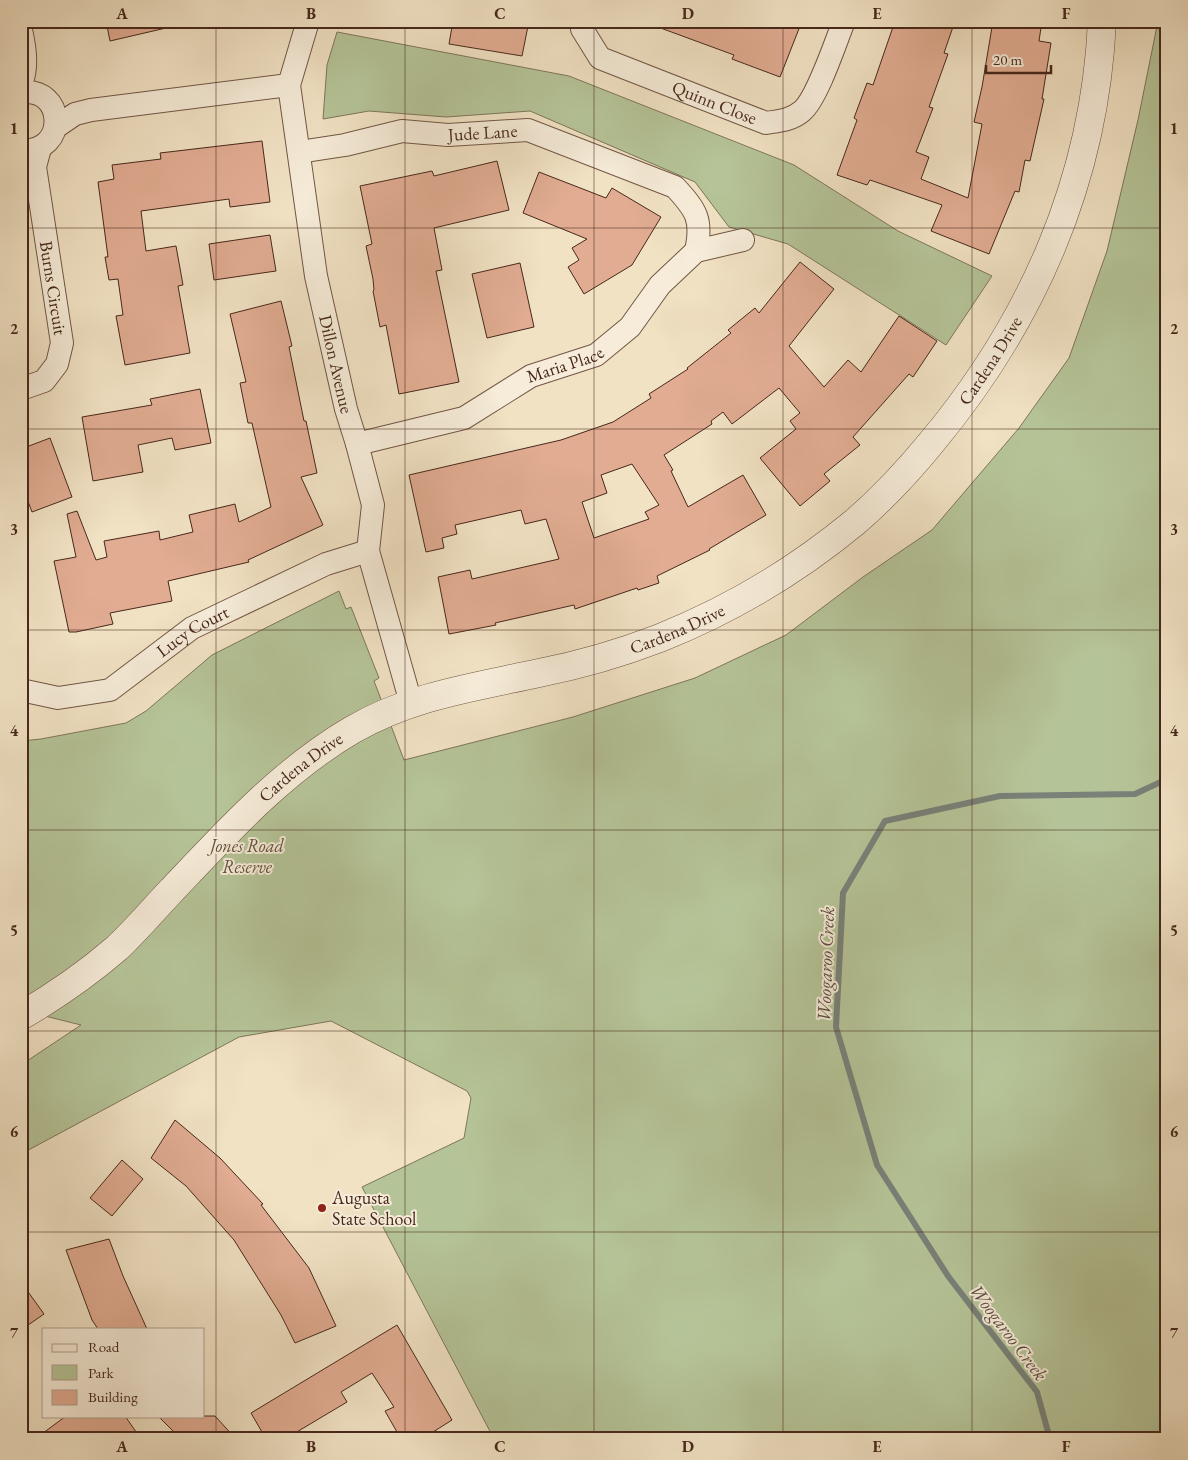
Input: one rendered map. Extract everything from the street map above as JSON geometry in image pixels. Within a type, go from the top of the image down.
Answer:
[{"type":"street","name":"Dillon Avenue","points":[[308,21],[289,85],[316,276],[346,409],[373,505],[368,551],[411,703]]},
{"type":"street","name":"Quinn Close","points":[[581,21],[582,28],[600,58],[766,123],[784,121],[802,111],[814,95],[844,21]]},
{"type":"street","name":"Cardena Drive","points":[[21,1016],[52,998],[120,946],[258,801],[311,756],[354,729],[381,715],[411,703],[458,689],[544,672],[609,655],[660,638],[760,589],[801,562],[855,522],[901,479],[957,412],[991,364],[1025,305],[1047,260],[1069,203],[1087,137],[1095,91],[1102,21]]},
{"type":"street","points":[[21,30],[24,45],[26,86],[50,102],[62,117]]},
{"type":"street","points":[[62,117],[91,110],[289,85]]},
{"type":"street","points":[[30,154],[53,136],[62,117]]},
{"type":"street","name":"Jude Lane","points":[[299,152],[345,145],[402,131],[448,135],[528,130],[675,186],[688,201],[698,218],[700,234],[696,251]]},
{"type":"street","name":"Burns Circuit","points":[[21,389],[44,381],[57,364],[62,343],[30,154]]},
{"type":"street","points":[[696,251],[743,240]]},
{"type":"street","name":"Maria Place","points":[[357,444],[464,418],[531,376],[596,354],[630,327],[660,285],[696,251]]},
{"type":"street","name":"Lucy Court","points":[[21,690],[58,698],[110,690],[192,628],[326,564],[368,551]]},
{"type":"green space","name":"Jones Road Reserve","points":[[1158,21],[1167,21],[1167,1439],[494,1439],[362,1187],[464,1138],[471,1098],[467,1091],[331,1021],[239,1037],[21,1154],[21,1065],[81,1025],[21,1010],[21,741],[126,723],[146,711],[212,655],[339,591],[346,609],[351,607],[379,678],[374,681],[404,760],[573,717],[695,678],[786,635],[863,577],[932,530],[1019,428],[1069,358],[1107,251],[1138,120]]},
{"type":"green space","points":[[337,32],[569,76],[794,165],[898,231],[992,276],[946,345],[788,244],[729,227],[695,182],[530,111],[446,117],[369,111],[323,119],[327,65]]},
{"type":"building","points":[[106,21],[165,21],[166,28],[110,41]]},
{"type":"building","points":[[453,21],[529,21],[522,56],[449,44]]},
{"type":"building","points":[[648,21],[802,21],[780,77],[732,59],[734,55],[647,23]]},
{"type":"building","points":[[895,21],[955,21],[944,53],[948,54],[929,107],[933,108],[916,152],[929,157],[921,179],[968,198],[982,124],[974,122],[993,21],[1042,21],[1039,41],[1051,43],[1042,99],[1044,99],[1030,161],[1025,160],[1019,192],[1015,191],[989,254],[931,231],[942,205],[870,180],[867,185],[837,175],[857,120],[854,118],[867,83],[873,85]]},
{"type":"building","points":[[262,141],[270,202],[230,207],[229,199],[141,211],[146,251],[176,246],[183,285],[178,286],[190,353],[125,365],[116,316],[123,315],[118,279],[109,280],[105,257],[108,257],[98,182],[114,179],[112,165],[161,159],[160,153]]},
{"type":"building","points":[[497,161],[509,210],[434,228],[442,270],[436,271],[459,382],[399,394],[386,325],[380,327],[373,291],[373,279],[366,246],[372,244],[360,186],[432,171],[434,176]]},
{"type":"building","points":[[539,172],[606,198],[612,188],[661,217],[632,265],[584,294],[568,267],[579,260],[572,248],[587,239],[523,213]]},
{"type":"building","points":[[270,235],[276,271],[214,280],[209,244]]},
{"type":"building","points":[[800,262],[834,289],[789,346],[824,387],[848,360],[861,372],[899,316],[937,341],[913,377],[909,374],[853,437],[860,445],[824,474],[830,481],[800,506],[760,458],[796,429],[790,421],[800,413],[779,388],[732,424],[723,412],[711,421],[712,424],[664,455],[673,470],[671,471],[688,507],[743,475],[766,515],[710,550],[657,576],[659,583],[638,590],[637,588],[575,609],[574,605],[495,623],[496,625],[449,634],[438,577],[470,570],[472,579],[559,559],[546,519],[525,524],[521,510],[455,525],[457,534],[442,538],[444,548],[426,552],[409,475],[561,440],[613,422],[651,398],[649,394],[688,369],[731,333],[728,330],[755,308],[759,313]],"holes":[[[632,464],[659,505],[645,512],[649,519],[594,538],[582,502],[607,493],[601,475]]]},
{"type":"building","points":[[520,263],[534,327],[487,338],[472,274]]},
{"type":"building","points":[[281,301],[292,346],[289,347],[304,421],[306,421],[317,473],[301,477],[323,525],[248,560],[249,562],[168,581],[172,601],[110,613],[113,624],[69,632],[54,561],[76,557],[67,514],[77,511],[96,560],[107,557],[104,541],[159,531],[160,540],[193,532],[189,515],[235,504],[239,522],[271,507],[252,423],[248,423],[240,383],[246,382],[230,314]]},
{"type":"building","points":[[200,389],[211,443],[175,450],[172,438],[138,445],[143,472],[93,481],[82,417],[152,405],[150,399]]},
{"type":"building","points":[[50,438],[72,497],[32,512],[21,483],[21,449]]},
{"type":"building","points":[[175,1120],[220,1158],[263,1204],[261,1205],[309,1268],[336,1326],[295,1343],[281,1315],[234,1240],[186,1186],[151,1158]]},
{"type":"building","points":[[122,1160],[143,1179],[112,1216],[90,1198]]},
{"type":"building","points":[[109,1239],[147,1328],[97,1328],[92,1320],[66,1250]]},
{"type":"building","points":[[21,1282],[44,1314],[21,1330]]},
{"type":"building","points":[[397,1325],[452,1420],[422,1439],[401,1439],[385,1411],[394,1407],[372,1373],[341,1392],[347,1402],[285,1439],[266,1439],[251,1413]]},
{"type":"building","points":[[205,1416],[215,1416],[236,1439],[181,1439],[160,1418],[205,1418]]},
{"type":"building","points":[[63,1418],[126,1418],[141,1439],[35,1439]]},
{"type":"waterway","name":"Woogaroo Creek","points":[[1050,1439],[1037,1392],[948,1276],[877,1165],[836,1027],[843,893],[885,821],[1000,796],[1135,794],[1167,779]]},
{"type":"place","name":"Augusta State School","points":[[322,1208]]}]
